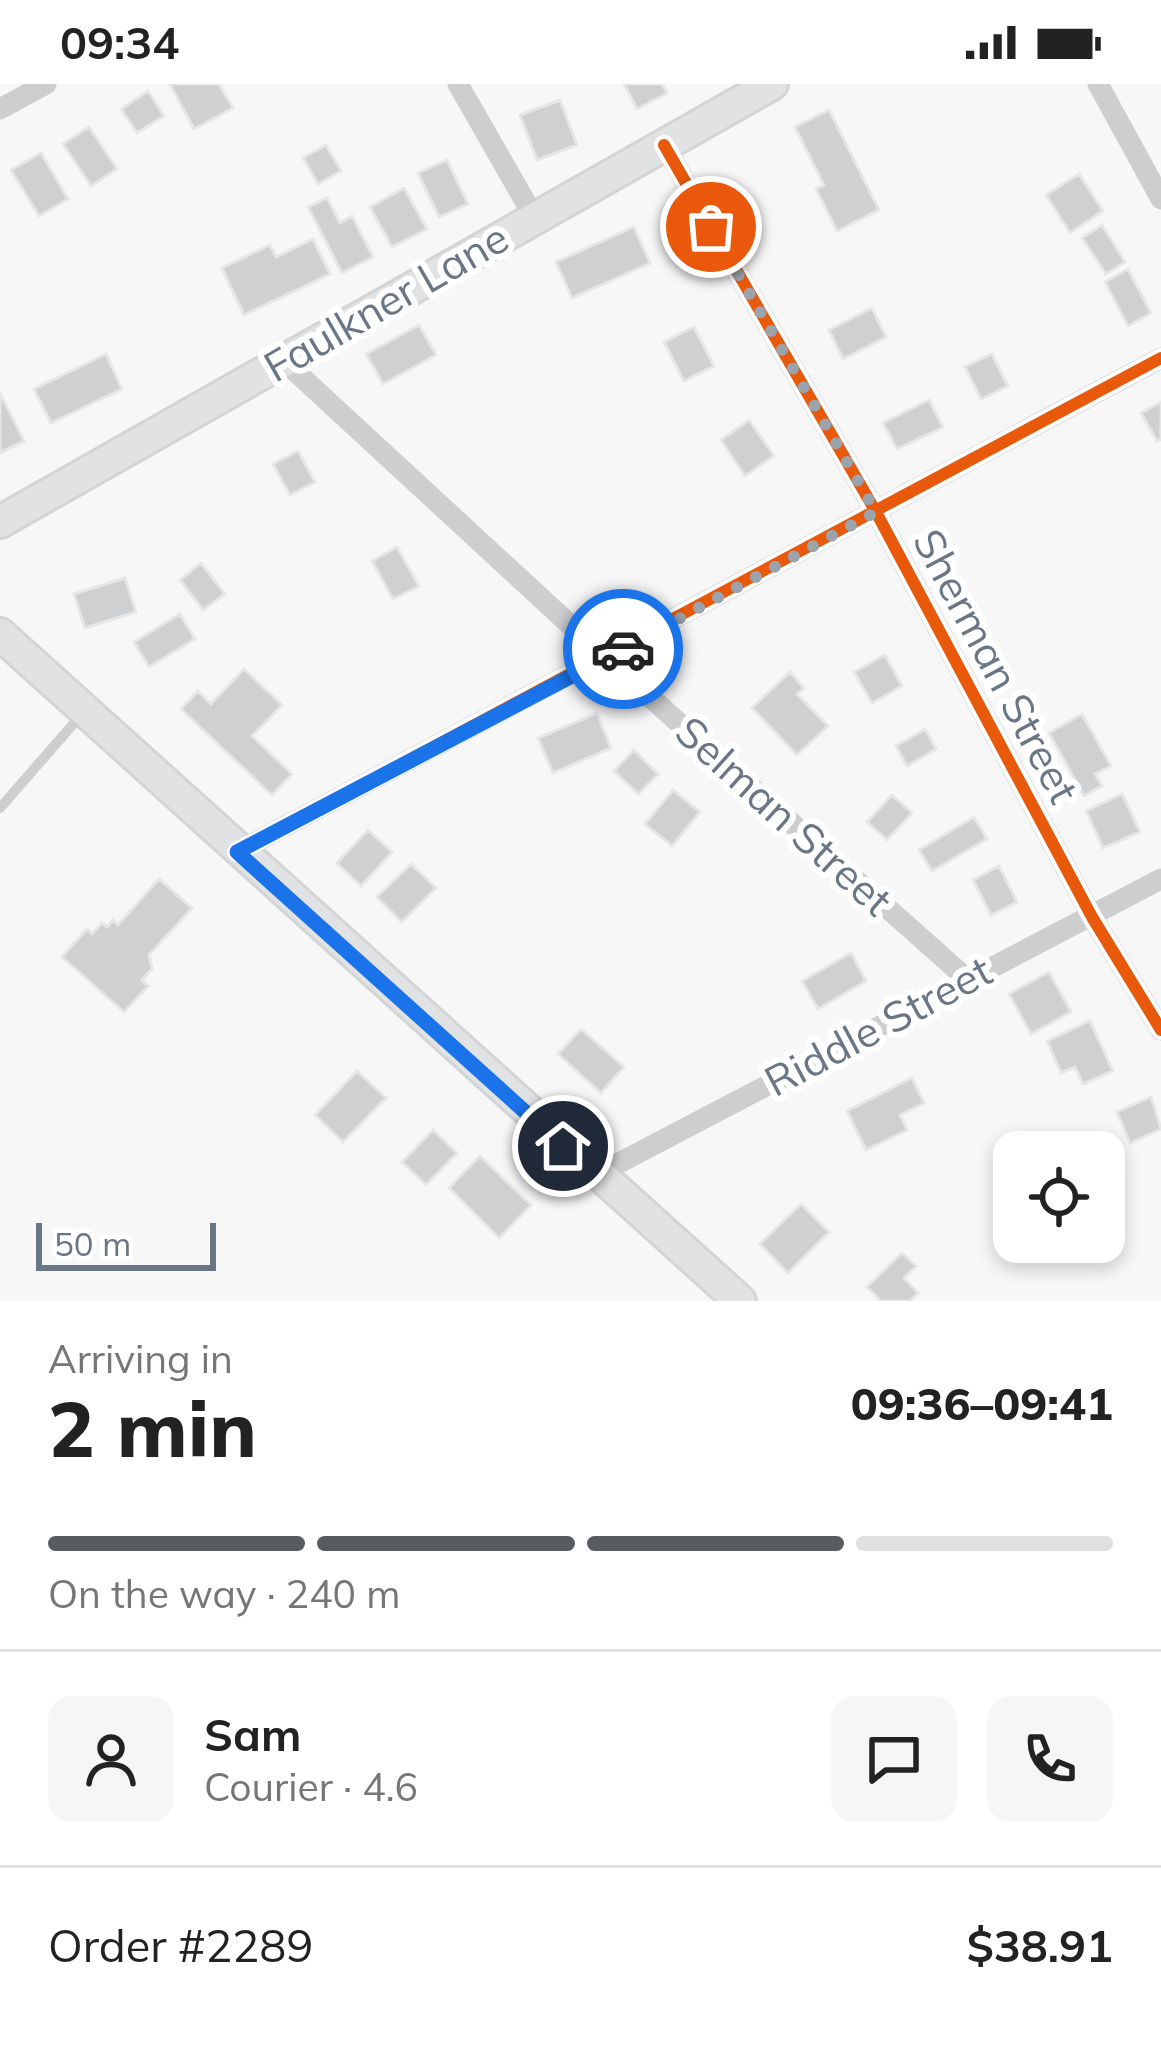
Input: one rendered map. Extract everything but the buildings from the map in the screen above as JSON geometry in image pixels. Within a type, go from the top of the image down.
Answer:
[{"type":"street","points":[[0,109],[46,84]]},
{"type":"street","points":[[458,84],[533,218]]},
{"type":"street","name":"Faulkner Lane","points":[[0,522],[772,84]]},
{"type":"street","points":[[1098,84],[1161,199]]},
{"type":"street","name":"Sherman Street","points":[[664,145],[876,512],[1092,916],[1161,1030]]},
{"type":"street","points":[[237,852],[1161,358]]},
{"type":"street","name":"Selman Street","points":[[284,361],[606,658],[966,978]]},
{"type":"street","points":[[0,634],[740,1301]]},
{"type":"street","name":"Riddle Street","points":[[596,1175],[1161,879]]},
{"type":"lane","points":[[0,808],[85,712]]},
{"type":"cycle path","points":[[664,145],[876,512],[1092,917],[1161,1030]]},
{"type":"cycle path","points":[[237,852],[1161,358]]},
{"type":"way so far","points":[[623,649],[876,512],[711,227]]},
{"type":"route","points":[[563,1146],[237,852],[623,649]]}]
